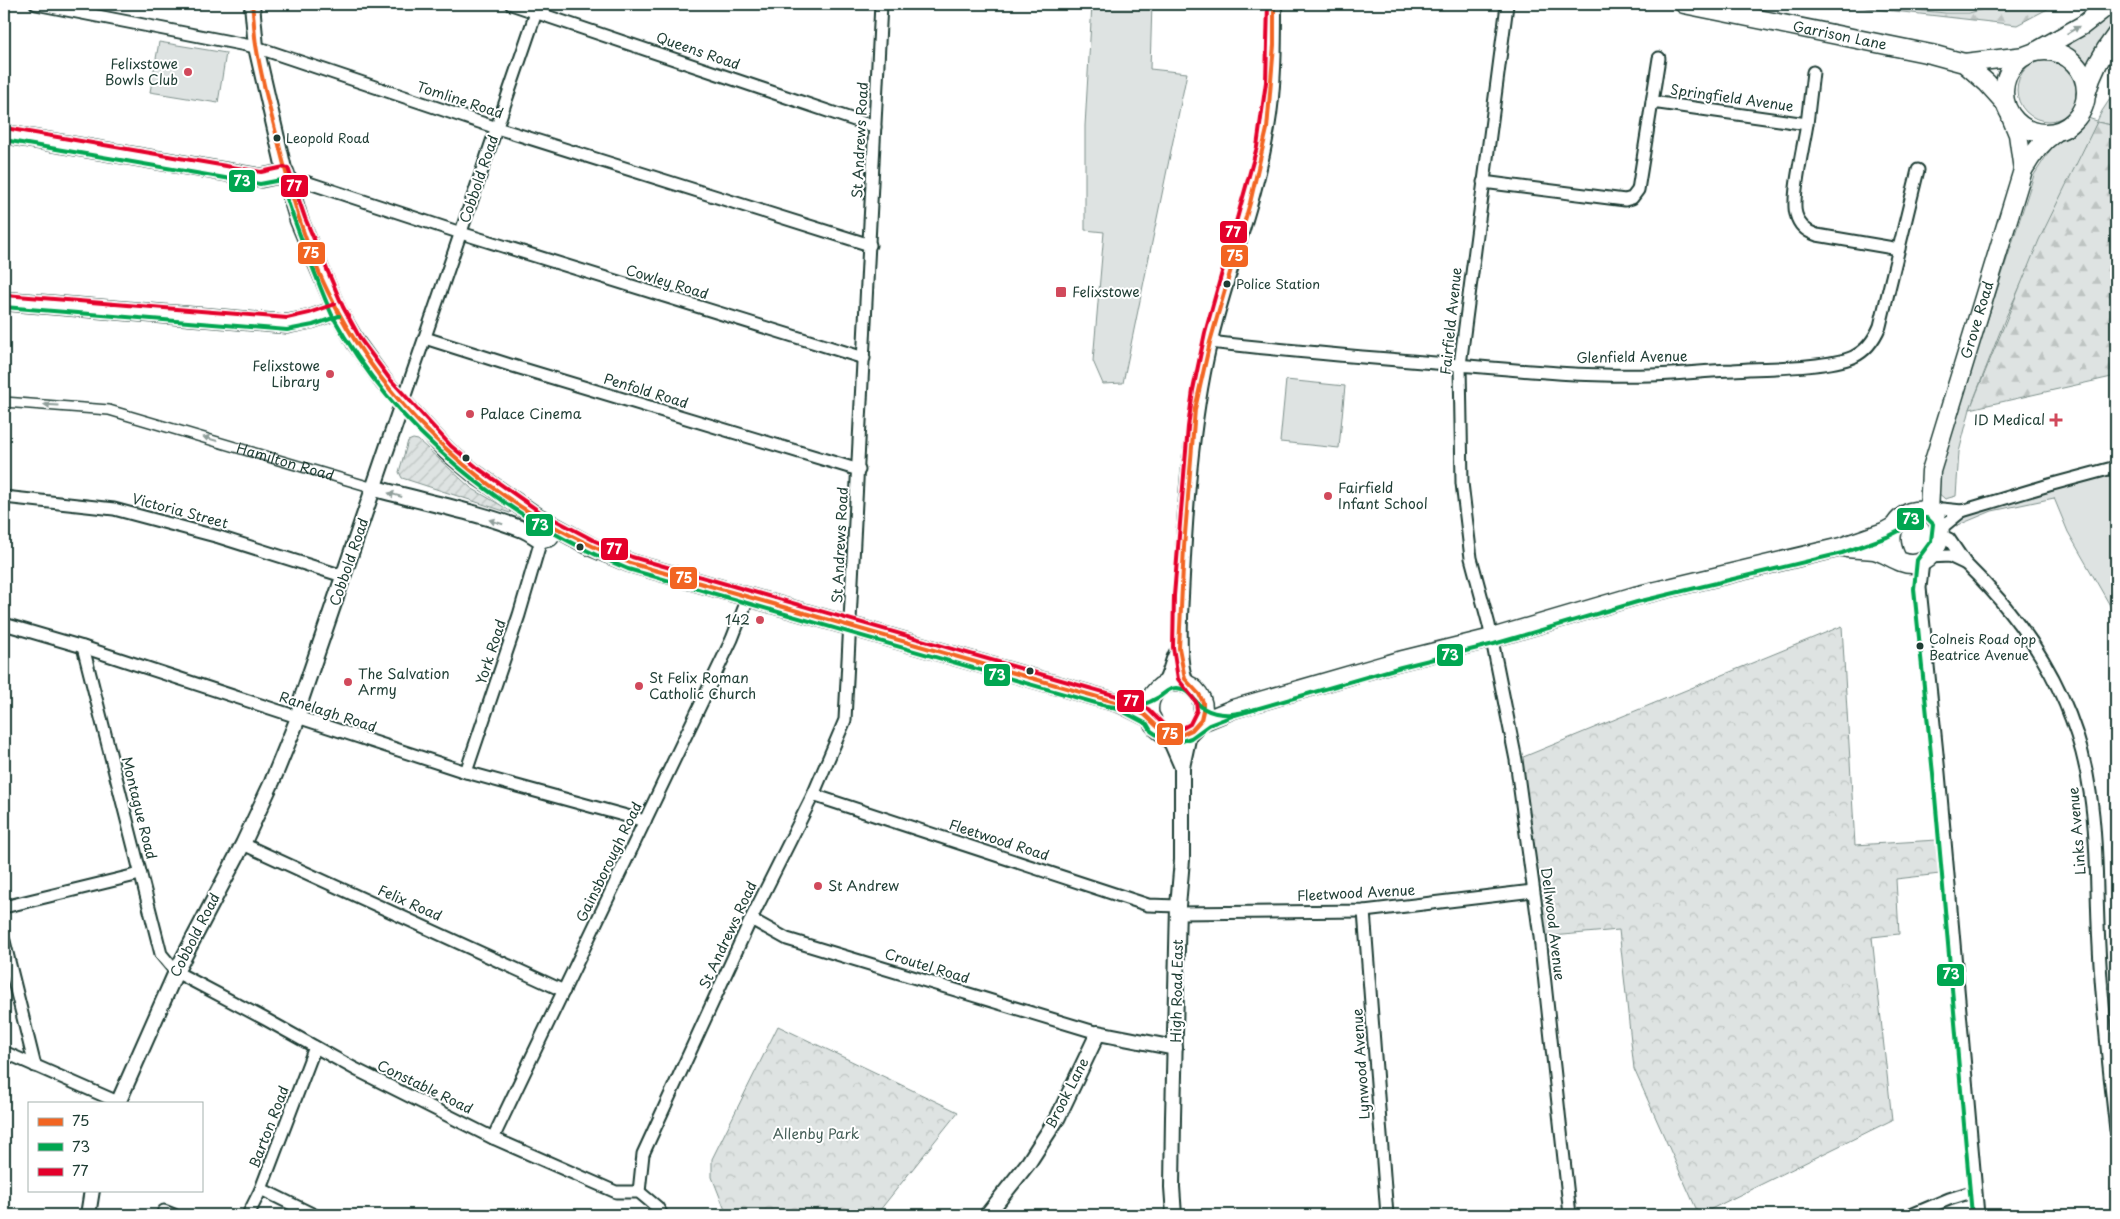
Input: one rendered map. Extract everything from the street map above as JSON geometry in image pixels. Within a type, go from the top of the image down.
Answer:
[{"type":"main road","name":"Garrison Lane","points":[[1684,4],[1931,54],[1964,63],[2030,54]]},
{"type":"main road","points":[[2110,4],[2083,24],[2019,60],[2009,72],[2004,87],[2008,110],[2017,123],[2031,131],[2048,133],[2056,132],[2068,126],[2078,116],[2084,105],[2091,76],[2116,35]]},
{"type":"main road","points":[[2030,54],[2057,53],[2071,60],[2083,79],[2086,94]]},
{"type":"main road","name":"Garrison Lane","points":[[1964,63],[1987,83],[2008,110]]},
{"type":"main road","name":"Grove Road","points":[[2008,110],[2018,134],[2023,170]]},
{"type":"main road","name":"Grove Road","points":[[1900,520],[1931,471],[2023,170],[2035,151],[2056,132]]},
{"type":"main road","points":[[4,134],[261,178],[287,179],[299,220],[337,310],[364,356],[402,404],[447,451],[475,474],[556,529],[592,547],[630,562],[748,598],[1122,704],[1172,735],[1181,735],[1233,709],[1399,661],[1492,638],[1635,596],[1841,547],[1884,532],[1914,511],[1935,522],[1933,553],[1926,560],[1914,564],[1874,550],[1841,547]]},
{"type":"main road","points":[[4,301],[287,324],[311,319],[337,310]]},
{"type":"main road","name":"Grove Road","points":[[1931,471],[1935,522]]},
{"type":"main road","name":"Hamilton Road","points":[[374,488],[520,529],[541,540]]},
{"type":"main road","points":[[1899,560],[1890,543],[1891,535],[1900,520]]},
{"type":"main road","points":[[541,540],[550,538],[556,529]]},
{"type":"main road","points":[[1122,704],[1177,682],[1194,691],[1210,703],[1233,709]]},
{"type":"main road","points":[[1158,690],[1150,710],[1158,726]]},
{"type":"main road","points":[[1194,691],[1203,711],[1195,727]]},
{"type":"street","name":"Tomline Road","points":[[36,4],[256,47],[497,128],[870,245]]},
{"type":"street","points":[[252,4],[256,47],[287,179],[298,183],[309,183],[461,233]]},
{"type":"street","name":"Queens Road","points":[[512,4],[537,8],[875,127]]},
{"type":"street","name":"St Andrews Road","points":[[639,1192],[643,1154],[751,919],[813,795],[845,720],[881,4]]},
{"type":"street","points":[[1194,691],[1184,675],[1179,648],[1184,547],[1195,409],[1210,342],[1250,203],[1267,129],[1274,45],[1274,4]]},
{"type":"street","name":"Fairfield Avenue","points":[[1492,638],[1474,574],[1465,521],[1461,455],[1460,365],[1507,5]]},
{"type":"street","name":"Cobbold Road","points":[[118,1102],[176,972],[243,844],[272,782],[298,718],[301,700],[537,8]]},
{"type":"street","name":"Springfield Avenue","points":[[1483,182],[1609,200],[1632,198],[1640,184],[1659,58]]},
{"type":"street","name":"Springfield Avenue","points":[[1813,72],[1795,207],[1800,224],[1808,232],[1817,236],[1899,249]]},
{"type":"street","name":"Springfield Avenue","points":[[1652,102],[1807,124]]},
{"type":"street","name":"Glenfield Avenue","points":[[1210,342],[1273,350],[1516,370],[1651,375],[1817,364],[1845,359],[1853,357],[1865,348],[1878,332],[1918,170]]},
{"type":"street","name":"Cowley Road","points":[[461,233],[864,358]]},
{"type":"street","name":"Penfold Road","points":[[425,338],[859,470]]},
{"type":"street","name":"Hamilton Road","points":[[4,402],[108,410],[374,488]]},
{"type":"street","points":[[1935,522],[1962,511],[2116,467]]},
{"type":"street","name":"Victoria Street","points":[[4,497],[114,509],[219,537],[343,576]]},
{"type":"street","points":[[1935,522],[1942,510],[1962,511]]},
{"type":"street","name":"Links Avenue","points":[[1935,522],[1966,564],[2003,604],[2032,641],[2049,669],[2064,701],[2082,754],[2090,791],[2095,831],[2099,951],[2110,1088],[2116,1130]]},
{"type":"street","name":"York Road","points":[[466,772],[519,615],[541,540]]},
{"type":"street","name":"Links Avenue","points":[[1926,560],[1949,556],[1966,564]]},
{"type":"street","points":[[1899,560],[1908,567],[1920,588]]},
{"type":"street","points":[[1926,560],[1920,588],[1939,772],[1978,1215]]},
{"type":"street","name":"Gainsborough Road","points":[[493,1138],[732,639],[748,598]]},
{"type":"street","name":"Ranelagh Road","points":[[4,624],[83,647],[466,772],[645,821]]},
{"type":"street","name":"Dellwood Avenue","points":[[1492,638],[1516,760],[1534,891],[1570,1215]]},
{"type":"street","name":"Montague Road","points":[[83,647],[161,954],[176,972]]},
{"type":"street","points":[[1158,690],[1169,675],[1174,654],[1179,648]]},
{"type":"street","name":"High Road East","points":[[1158,726],[1172,744],[1182,768]]},
{"type":"street","name":"High Road East","points":[[1174,1215],[1172,1187],[1178,909],[1182,860],[1182,768],[1188,739],[1195,727]]},
{"type":"street","name":"Fleetwood Road","points":[[813,795],[1148,905],[1178,909]]},
{"type":"street","name":"Felix Road","points":[[243,844],[564,991]]},
{"type":"street","points":[[4,907],[140,874]]},
{"type":"street","name":"Fleetwood Avenue","points":[[1178,909],[1364,911],[1534,891]]},
{"type":"street","name":"Lynwood Avenue","points":[[1364,911],[1387,1215]]},
{"type":"street","name":"Croutel Road","points":[[751,919],[786,939],[1098,1033]]},
{"type":"street","points":[[4,941],[36,1066]]},
{"type":"street","name":"Constable Road","points":[[176,972],[315,1047],[493,1138],[616,1192],[639,1192]]},
{"type":"street","points":[[1098,1033],[1176,1048]]},
{"type":"street","name":"Brook Lane","points":[[987,1215],[1029,1162],[1058,1117],[1098,1033]]},
{"type":"street","name":"Barton Road","points":[[248,1215],[262,1190],[315,1047]]},
{"type":"street","points":[[4,1052],[118,1102]]},
{"type":"street","points":[[262,1190],[314,1215]]},
{"type":"street","points":[[1911,1215],[1949,1198],[1975,1191]]},
{"type":"street","points":[[88,1215],[92,1192]]},
{"type":"street","points":[[639,1192],[658,1206],[662,1215]]},
{"type":"street","points":[[162,1215],[164,1211],[174,1215]]},
{"type":"green space","points":[[1092,4],[1152,4],[1150,69],[1187,73],[1123,383],[1103,384],[1093,361],[1104,232],[1085,230],[1085,126]]},
{"type":"green space","points":[[1832,4],[1887,4],[1924,11],[1969,13],[2003,4],[2057,4],[2017,25]]},
{"type":"green space","points":[[2116,8],[2116,29],[2089,70],[2082,58],[2066,48],[2065,44]]},
{"type":"green space","name":"Felixstowe Bowls Club","points":[[159,42],[226,53],[218,103],[150,92]]},
{"type":"green space","points":[[2048,59],[2060,62],[2070,68],[2076,78],[2079,90],[2076,102],[2070,112],[2060,118],[2048,121],[2036,118],[2026,112],[2020,102],[2017,90],[2020,78],[2026,68],[2036,62]]},
{"type":"green space","points":[[2116,90],[2116,126],[2097,122],[2005,319],[1970,409],[1959,452],[1956,496],[1945,499],[1936,491],[1937,477],[2034,175],[2054,144],[2088,118],[2097,121]]},
{"type":"green space","points":[[2097,122],[2116,126],[2116,376],[1970,409],[2039,240]]},
{"type":"green space","points":[[1286,380],[1345,386],[1339,448],[1280,442]]},
{"type":"green space","points":[[418,440],[471,488],[511,511],[510,513],[402,478],[399,472],[408,441]]},
{"type":"green space","points":[[2116,471],[2116,616],[2068,532],[2054,498],[1992,511],[1956,526],[1955,517]]},
{"type":"green space","points":[[1842,626],[1855,845],[1937,840],[1940,874],[1896,879],[1899,934],[1872,937],[1892,1120],[1699,1215],[1634,1069],[1619,930],[1540,937],[1516,760]]},
{"type":"green space","name":"Allenby Park","points":[[778,1026],[958,1112],[876,1215],[727,1215],[712,1177],[712,1159]]},
{"type":"transit line","name":"75","points":[[252,4],[260,68],[287,177],[298,216],[328,292],[368,360],[392,392],[446,449],[477,475],[509,499],[542,520],[585,543],[630,563],[1122,704],[1145,715],[1163,732],[1172,735],[1181,735],[1192,730],[1201,720],[1203,711],[1203,702],[1199,694],[1185,679],[1179,648],[1184,547],[1195,409],[1210,342],[1250,203],[1267,129],[1274,45],[1274,4]]},
{"type":"transit line","name":"77","points":[[5,128],[261,172],[284,167],[288,168],[305,218],[343,307],[361,340],[389,378],[451,446],[479,469],[540,512],[595,541],[632,557],[1124,698],[1148,709],[1163,724],[1174,729],[1183,728],[1190,724],[1197,710],[1196,702],[1178,679],[1173,647],[1174,596],[1188,427],[1193,390],[1205,333],[1257,147],[1266,82],[1268,4]]},
{"type":"transit line","name":"73","points":[[4,140],[260,184],[281,180],[302,240],[332,315],[358,357],[388,397],[422,434],[458,467],[498,498],[539,525],[583,549],[628,569],[1120,710],[1147,724],[1151,731],[1160,737],[1172,741],[1182,741],[1191,738],[1209,725],[1235,715],[1401,667],[1494,644],[1637,602],[1842,553],[1887,537],[1899,531],[1912,518],[1927,518],[1933,524],[1931,541],[1917,560],[1914,589],[1933,774],[1972,1215]]},
{"type":"transit line","name":"77","points":[[5,295],[287,318],[335,304]]},
{"type":"transit line","name":"73","points":[[4,307],[287,330],[313,325],[339,316]]},
{"type":"transit line","name":"73","points":[[1099,704],[1122,708],[1137,706],[1152,701],[1169,690],[1176,688],[1184,690],[1203,708],[1216,713],[1236,714],[1257,709]]},
{"type":"place","name":"Felixstowe Bowls Club","points":[[188,72]]},
{"type":"place","name":"Leopold Road","points":[[277,138]]},
{"type":"place","name":"Police Station","points":[[1227,284]]},
{"type":"place","name":"Felixstowe","points":[[1061,292]]},
{"type":"place","name":"Felixstowe Library","points":[[330,374]]},
{"type":"place","name":"Palace Cinema","points":[[470,414]]},
{"type":"place","name":"ID Medical","points":[[2056,420]]},
{"type":"place","name":"Fairfield Infant School","points":[[1328,496]]},
{"type":"place","name":"142","points":[[760,620]]},
{"type":"place","name":"Colneis Road opp Beatrice Avenue","points":[[1920,646]]},
{"type":"place","name":"The Salvation Army","points":[[348,682]]},
{"type":"place","name":"St Felix Roman Catholic Church","points":[[639,686]]},
{"type":"place","name":"St Andrew","points":[[818,886]]}]
